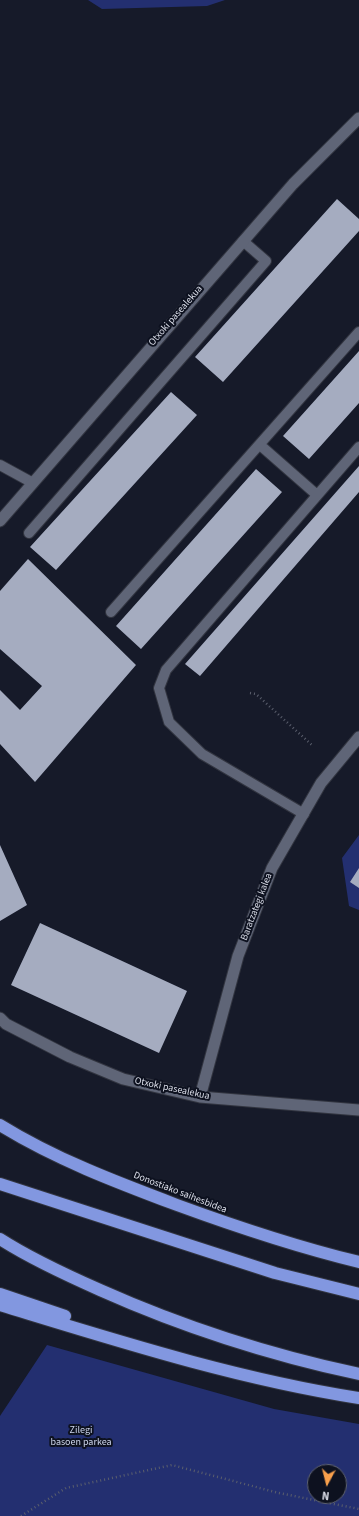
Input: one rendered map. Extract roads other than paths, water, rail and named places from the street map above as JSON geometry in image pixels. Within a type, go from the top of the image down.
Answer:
[{"type":"highway","name":"Donostiako saihesbidea","points":[[0,1124],[87,1170],[154,1196],[242,1229],[325,1254],[359,1262]]},
{"type":"highway","points":[[0,1184],[275,1273],[359,1294]]},
{"type":"highway","points":[[0,1239],[69,1276],[138,1307],[207,1332],[279,1354],[359,1374]]},
{"type":"highway","points":[[0,1294],[189,1360]]},
{"type":"highway","points":[[0,1305],[147,1350],[262,1379],[359,1398]]},
{"type":"street","name":"Otxoki pasealekua","points":[[0,521],[293,184],[359,118]]},
{"type":"street","name":"Baratzategi kalea","points":[[200,1097],[238,956],[272,868],[321,782],[359,737]]},
{"type":"street","name":"Otxoki pasealekua","points":[[0,1018],[6,1024],[70,1057],[123,1079],[200,1097],[359,1110]]},
{"type":"lane","points":[[29,533],[266,261],[243,241]]},
{"type":"lane","points":[[111,612],[359,332]]},
{"type":"lane","points":[[260,445],[317,495]]},
{"type":"lane","points":[[304,814],[202,754],[169,722],[159,688],[166,670],[359,447]]},
{"type":"lane","points":[[0,464],[32,483]]},
{"type":"park label","name":"Zilegi basoen parkea","points":[[81,1436]]}]
